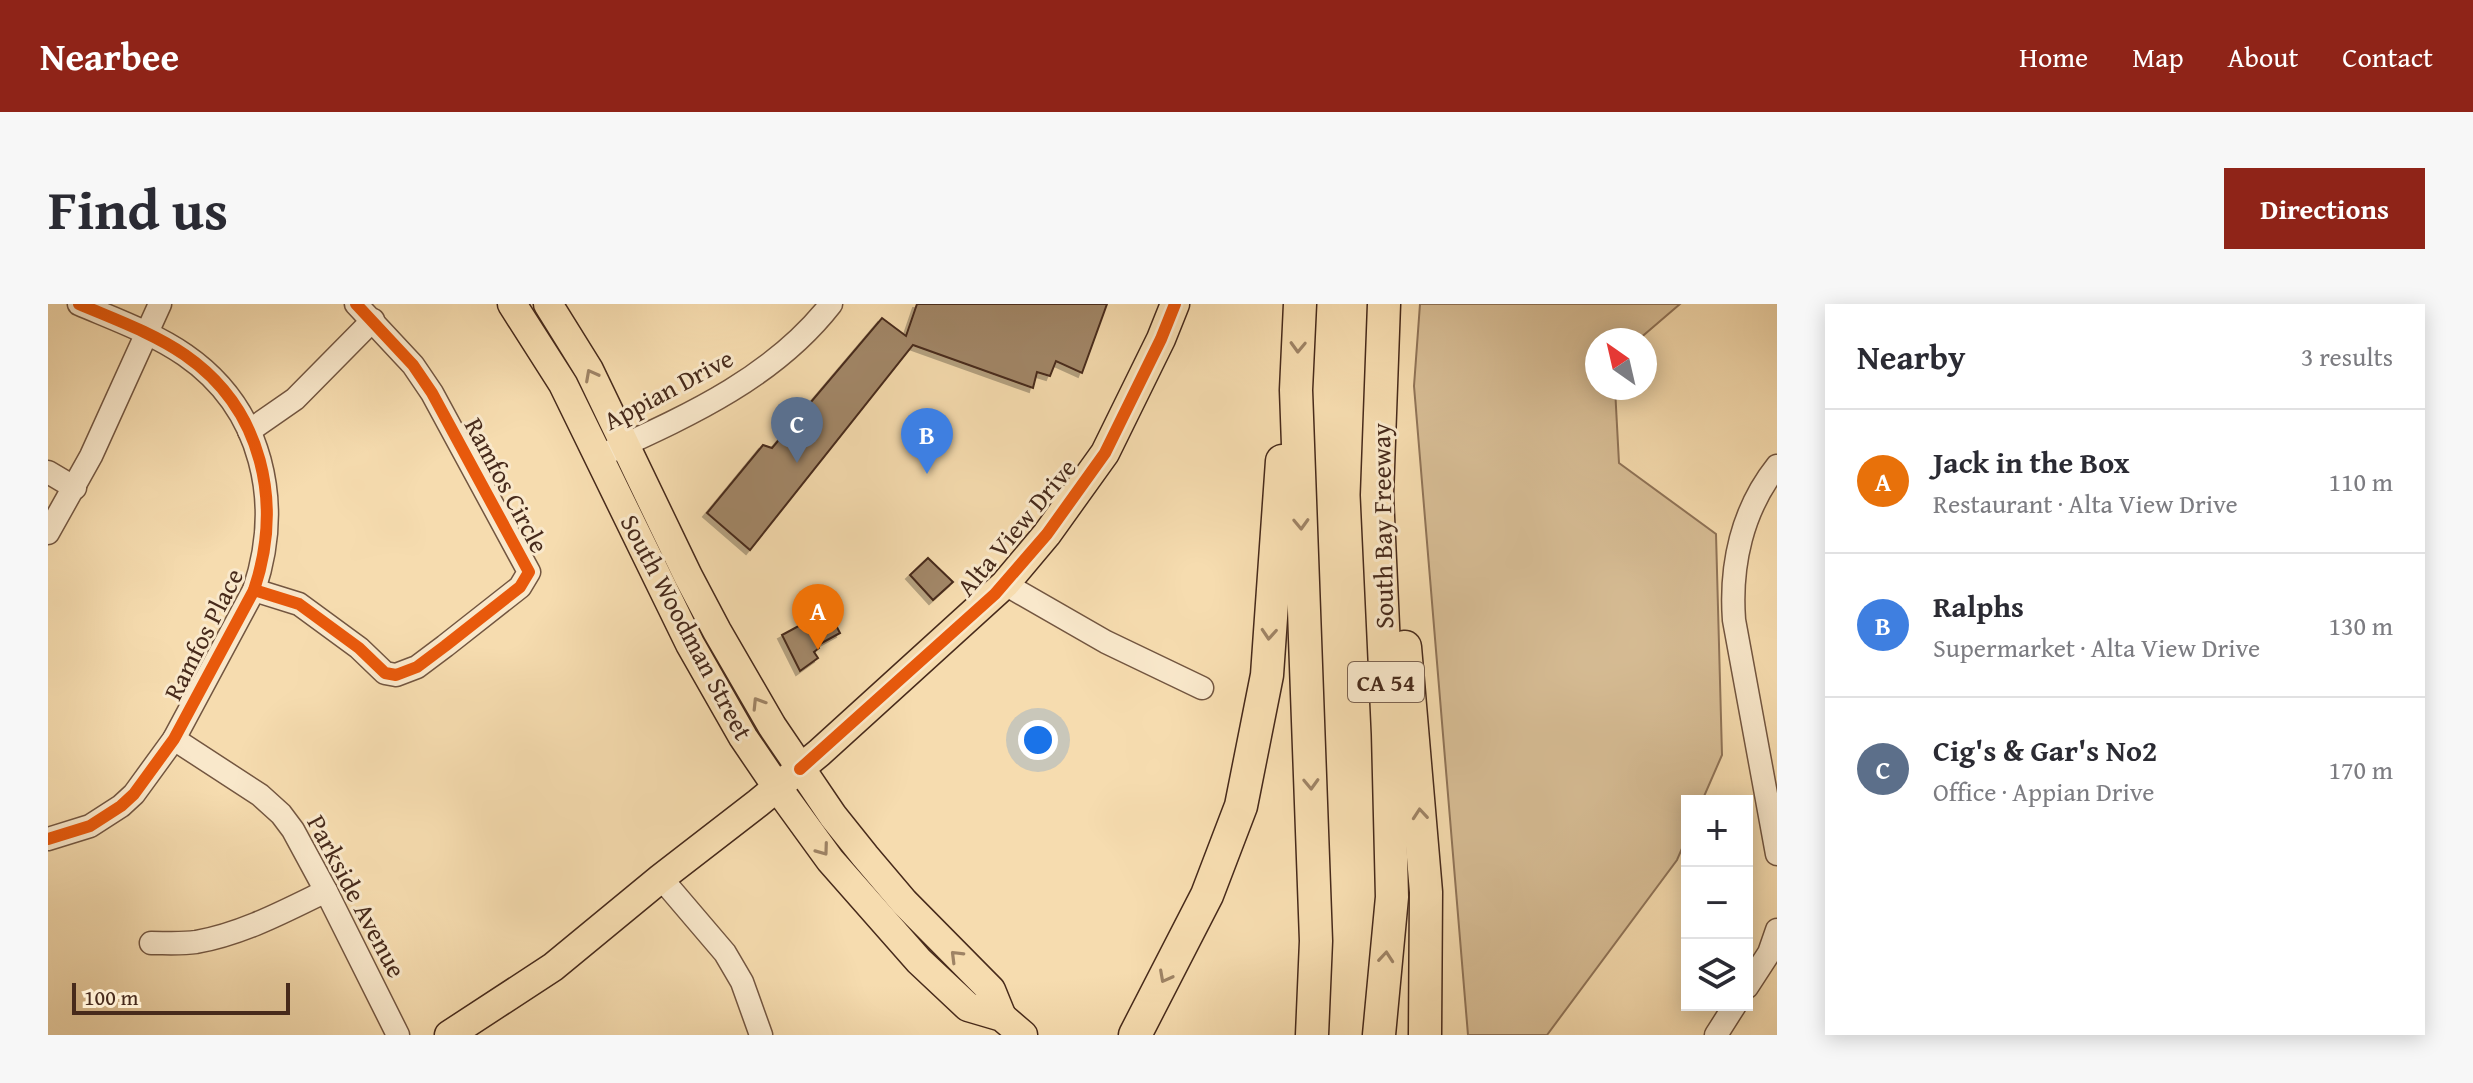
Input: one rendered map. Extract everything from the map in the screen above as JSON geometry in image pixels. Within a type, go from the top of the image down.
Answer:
[{"type":"highway","points":[[1300,304],[1296,390],[1316,941],[1312,1035]]},
{"type":"highway","points":[[1383,316],[1401,604],[1426,892],[1425,1035]]},
{"type":"highway","name":"South Bay Freeway","points":[[1379,1035],[1392,897],[1377,495],[1383,316]]},
{"type":"highway","points":[[1135,1035],[1207,895],[1241,806],[1267,675],[1280,468],[1296,390]]},
{"type":"main road","name":"South Woodman Street","points":[[512,304],[563,384],[690,644],[743,737],[777,787],[830,860],[919,961],[968,1007],[1012,1026]]},
{"type":"main road","name":"South Woodman Street","points":[[548,304],[589,370],[717,631],[800,769],[851,840],[904,902],[991,990],[1012,1026]]},
{"type":"main road","name":"Alta View Drive","points":[[449,1035],[553,967],[800,769],[1005,584],[1047,534],[1105,453],[1175,304]]},
{"type":"street","name":"Ramfos Place","points":[[48,839],[90,826],[121,806],[134,794],[174,739],[254,590],[265,550],[268,516],[262,465],[249,431],[228,397],[201,367],[168,344],[79,304]]},
{"type":"street","points":[[48,533],[75,488],[160,304]]},
{"type":"street","name":"Ramfos Circle","points":[[254,590],[299,604],[359,648],[385,673],[396,675],[417,667],[445,646],[520,587],[529,572],[432,393],[413,365],[356,304]]},
{"type":"street","name":"Appian Drive","points":[[599,456],[728,394],[750,380],[790,348],[831,304]]},
{"type":"street","points":[[249,431],[295,399],[373,320]]},
{"type":"street","points":[[1777,466],[1759,493],[1745,523],[1735,561],[1733,600],[1734,620],[1777,854]]},
{"type":"street","points":[[48,472],[75,488]]},
{"type":"street","points":[[1005,584],[1106,642],[1202,688]]},
{"type":"street","name":"Parkside Avenue","points":[[174,739],[271,804],[293,830],[398,1035]]},
{"type":"street","points":[[661,878],[725,953],[742,982],[761,1035]]},
{"type":"street","points":[[151,943],[194,942],[223,935],[326,891]]},
{"type":"street","points":[[1753,978],[1769,953],[1777,930]]},
{"type":"street","points":[[1716,1035],[1731,1011]]},
{"type":"shaded area","points":[[1420,304],[1680,304],[1652,328],[1585,328],[1585,400],[1616,400],[1619,463],[1716,534],[1722,755],[1705,795],[1681,795],[1681,851],[1677,860],[1547,1035],[1468,1035],[1414,386]]},
{"type":"building","points":[[917,304],[1107,304],[1082,373],[1056,361],[1050,376],[1037,372],[1033,388],[913,345],[750,550],[707,513],[763,445],[772,448],[882,318],[906,336]]},
{"type":"building","points":[[928,558],[953,582],[933,600],[910,575]]},
{"type":"building","points":[[828,610],[840,633],[818,645],[814,652],[818,658],[800,671],[782,635]]},
{"type":"cycle path","points":[[48,839],[90,826],[121,806],[134,794],[174,739],[254,590],[263,557],[266,524],[260,460],[249,430],[233,402],[212,377],[160,340],[79,304]]},
{"type":"cycle path","points":[[254,590],[299,604],[359,648],[385,673],[396,675],[417,667],[445,646],[520,587],[529,572],[432,393],[413,365],[356,304]]},
{"type":"cycle path","points":[[800,769],[995,594],[1047,534],[1105,453],[1175,304]]},
{"type":"place","name":"Cig's & Gar's No2","points":[[797,463]]},
{"type":"place","name":"Ralphs","points":[[927,474]]},
{"type":"place","name":"Jack in the Box","points":[[818,650]]}]
